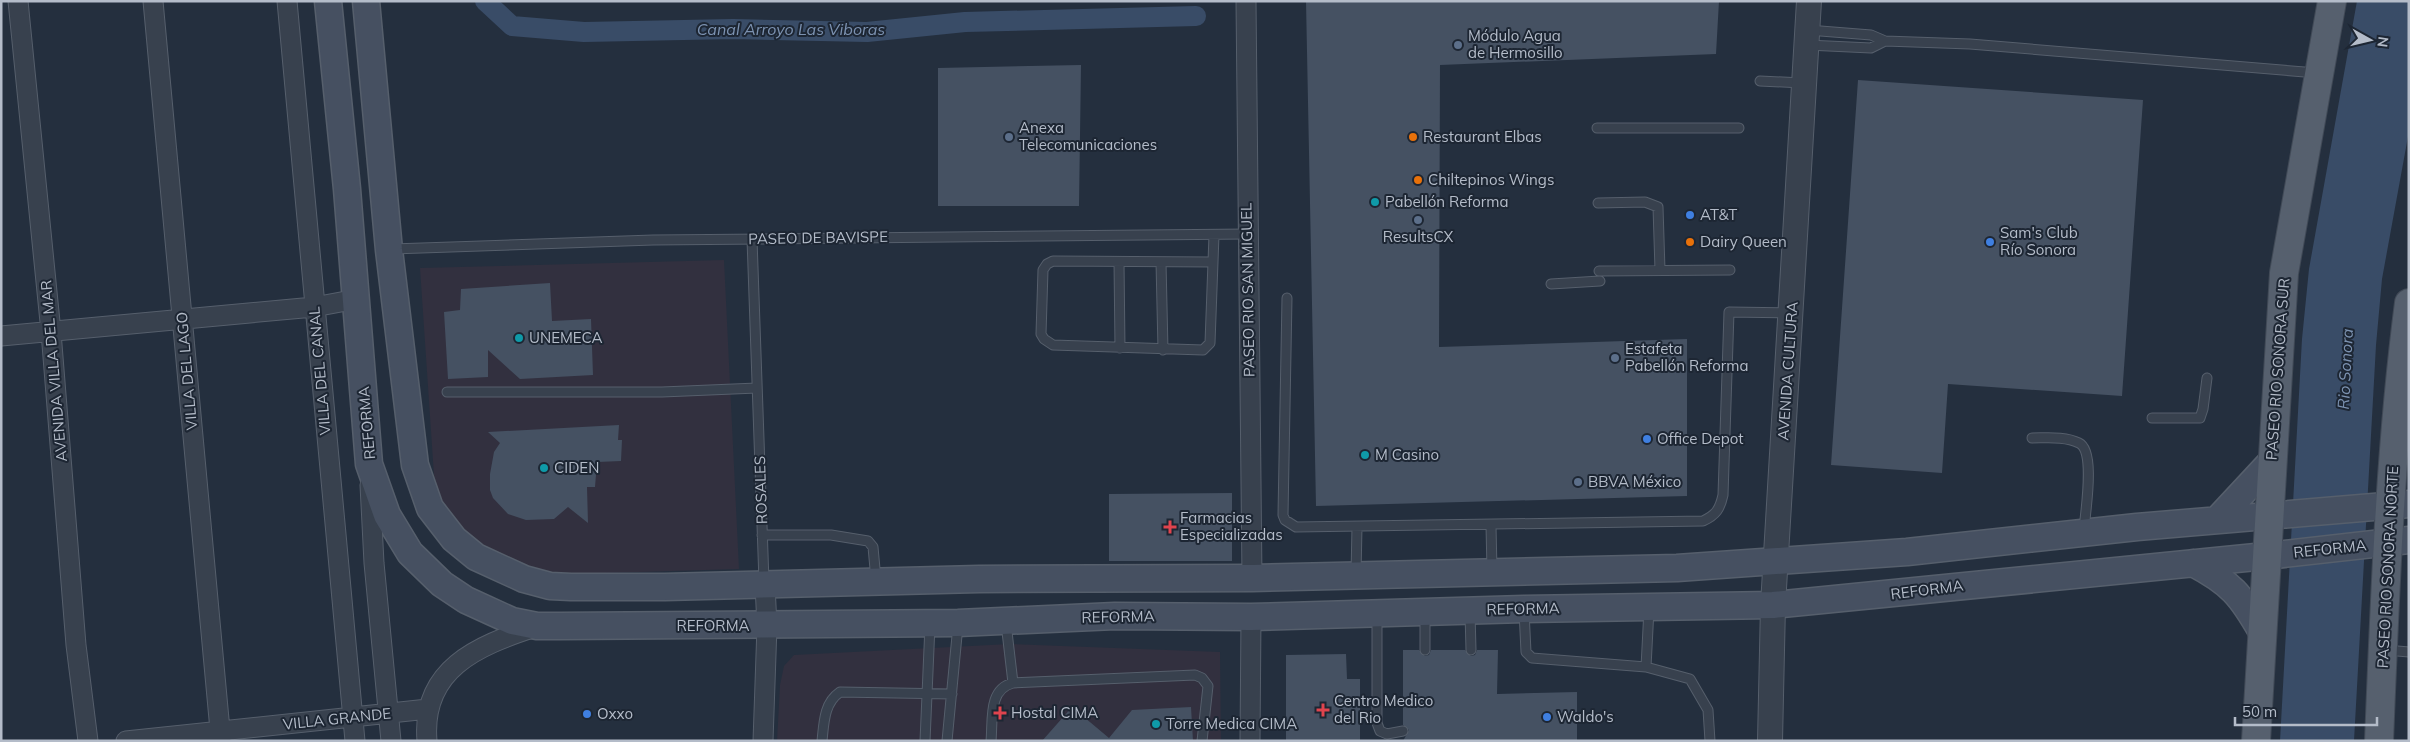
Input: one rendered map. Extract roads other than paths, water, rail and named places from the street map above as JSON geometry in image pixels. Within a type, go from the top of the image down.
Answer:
[{"type":"main road","name":"REFORMA","points":[[328,1],[348,190],[369,464],[387,515],[406,547],[423,566],[442,584],[466,600],[512,621],[537,626],[767,626],[958,623],[1115,616],[1259,617],[1378,612],[1773,605],[2390,542]]},
{"type":"main road","points":[[366,1],[390,250],[416,465],[430,508],[443,528],[454,539],[476,558],[498,569],[550,586],[764,585],[1136,577],[1240,578],[1677,568],[1907,552],[2277,514],[2391,506]]},
{"type":"main road","name":"PASEO RIO SONORA SUR","points":[[2256,741],[2262,632],[2275,555],[2277,514],[2272,461],[2284,274],[2332,1]]},
{"type":"main road","points":[[348,190],[384,184]]},
{"type":"main road","name":"PASEO RIO SONORA NORTE","points":[[2379,741],[2396,651],[2390,542],[2391,506],[2403,434],[2409,303]]},
{"type":"main road","points":[[2218,520],[2272,461]]},
{"type":"main road","points":[[2193,563],[2229,584],[2244,602],[2262,632]]},
{"type":"main road","points":[[1259,617],[1266,600],[1271,596],[1357,590],[1369,584],[1368,574]]},
{"type":"main road","points":[[1115,616],[1116,603],[1124,593],[1206,586],[1240,578]]},
{"type":"street","name":"AVENIDA VILLA DEL MAR","points":[[18,1],[51,332],[76,645],[88,741]]},
{"type":"street","name":"VILLA DEL LAGO","points":[[153,1],[220,736]]},
{"type":"street","name":"VILLA DEL CANAL","points":[[288,1],[314,307],[355,741]]},
{"type":"street","name":"PASEO RIO SAN MIGUEL","points":[[1240,578],[1247,234],[1246,1]]},
{"type":"street","name":"AVENIDA CULTURA","points":[[1770,741],[1775,562],[1792,313],[1809,1]]},
{"type":"street","points":[[1,336],[314,307],[357,299]]},
{"type":"street","points":[[369,464],[374,563],[391,741]]},
{"type":"street","name":"ROSALES","points":[[763,741],[767,626],[764,585]]},
{"type":"street","points":[[1250,741],[1259,617]]},
{"type":"street","points":[[427,741],[428,709],[436,686],[458,662],[479,648],[500,638],[537,626]]},
{"type":"street","name":"VILLA GRANDE","points":[[126,741],[220,736],[428,709]]},
{"type":"lane","points":[[1806,37],[1871,35],[1885,41],[1970,44],[2320,73]]},
{"type":"lane","points":[[1806,37],[1871,48],[1885,41]]},
{"type":"lane","points":[[1760,81],[1804,83]]},
{"type":"lane","points":[[1597,128],[1739,128]]},
{"type":"lane","points":[[1598,203],[1644,202],[1658,207],[1660,270]]},
{"type":"lane","name":"PASEO DE BAVISPE","points":[[390,250],[653,240],[1247,234]]},
{"type":"lane","points":[[1213,262],[1053,261],[1047,264],[1043,270],[1041,334],[1044,339],[1053,345],[1203,350],[1210,343],[1213,262],[1214,235]]},
{"type":"lane","name":"ROSALES","points":[[752,239],[764,585]]},
{"type":"lane","points":[[1119,262],[1120,348]]},
{"type":"lane","points":[[1161,262],[1163,350]]},
{"type":"lane","points":[[1599,271],[1730,270]]},
{"type":"lane","points":[[1551,284],[1600,281]]},
{"type":"lane","points":[[1286,298],[1283,515],[1285,520],[1296,527],[1491,526],[1703,521],[1714,516],[1720,507],[1724,495],[1729,312],[1792,313]]},
{"type":"lane","points":[[2152,418],[2200,418],[2207,378]]},
{"type":"lane","points":[[447,392],[662,392],[757,388]]},
{"type":"lane","points":[[2032,438],[2065,439],[2080,443],[2087,451],[2089,466],[2084,533]]},
{"type":"lane","points":[[1491,526],[1492,571]]},
{"type":"lane","points":[[1357,527],[1368,574]]},
{"type":"lane","points":[[762,535],[831,535],[868,540],[873,547],[876,582]]},
{"type":"lane","points":[[1646,667],[1649,607]]},
{"type":"lane","points":[[1524,609],[1526,652],[1532,658],[1646,667],[1690,679],[1708,710],[1710,741]]},
{"type":"lane","points":[[1470,610],[1471,650]]},
{"type":"lane","points":[[1378,612],[1377,722],[1380,730],[1387,734],[1403,731]]},
{"type":"lane","points":[[1425,612],[1425,650]]},
{"type":"lane","points":[[1006,621],[1013,682]]},
{"type":"lane","points":[[925,741],[930,622]]},
{"type":"lane","points":[[947,741],[958,623]]},
{"type":"lane","points":[[991,741],[995,696],[1004,685],[1013,682],[1195,675],[1202,678],[1208,686],[1202,741]]},
{"type":"lane","points":[[822,741],[826,713],[831,698],[840,692],[928,692],[952,694]]},
{"type":"water","name":"Rio Sonora","points":[[2357,1],[2409,1],[2409,131],[2382,279],[2376,345],[2354,741],[2280,741],[2302,339],[2309,269]]},
{"type":"waterway","name":"Canal Arroyo Las Viboras","points":[[485,1],[512,26],[584,32],[733,29],[867,32],[965,22],[1196,16]]},
{"type":"place","name":"Módulo Agua de Hermosillo","points":[[1458,45]]},
{"type":"place","name":"Anexa Telecomunicaciones","points":[[1009,137]]},
{"type":"place","name":"Restaurant Elbas","points":[[1413,137]]},
{"type":"place","name":"Chiltepinos Wings","points":[[1418,180]]},
{"type":"place","name":"Pabellón Reforma","points":[[1375,202]]},
{"type":"place","name":"AT&T","points":[[1690,215]]},
{"type":"place","name":"ResultsCX","points":[[1418,220]]},
{"type":"place","name":"Dairy Queen","points":[[1690,242]]},
{"type":"place","name":"Sam's Club Río Sonora","points":[[1990,242]]},
{"type":"place","name":"UNEMECA","points":[[519,338]]},
{"type":"place","name":"Estafeta Pabellón Reforma","points":[[1615,358]]},
{"type":"place","name":"Office Depot","points":[[1647,439]]},
{"type":"place","name":"M Casino","points":[[1365,455]]},
{"type":"place","name":"CIDEN","points":[[544,468]]},
{"type":"place","name":"BBVA México","points":[[1578,482]]},
{"type":"place","name":"Farmacias Especializadas","points":[[1170,527]]},
{"type":"place","name":"Centro Medico del Rio","points":[[1323,710]]},
{"type":"place","name":"Hostal CIMA","points":[[1000,713]]},
{"type":"place","name":"Oxxo","points":[[587,714]]},
{"type":"place","name":"Waldo's","points":[[1547,717]]},
{"type":"place","name":"Torre Medica CIMA","points":[[1156,724]]}]
